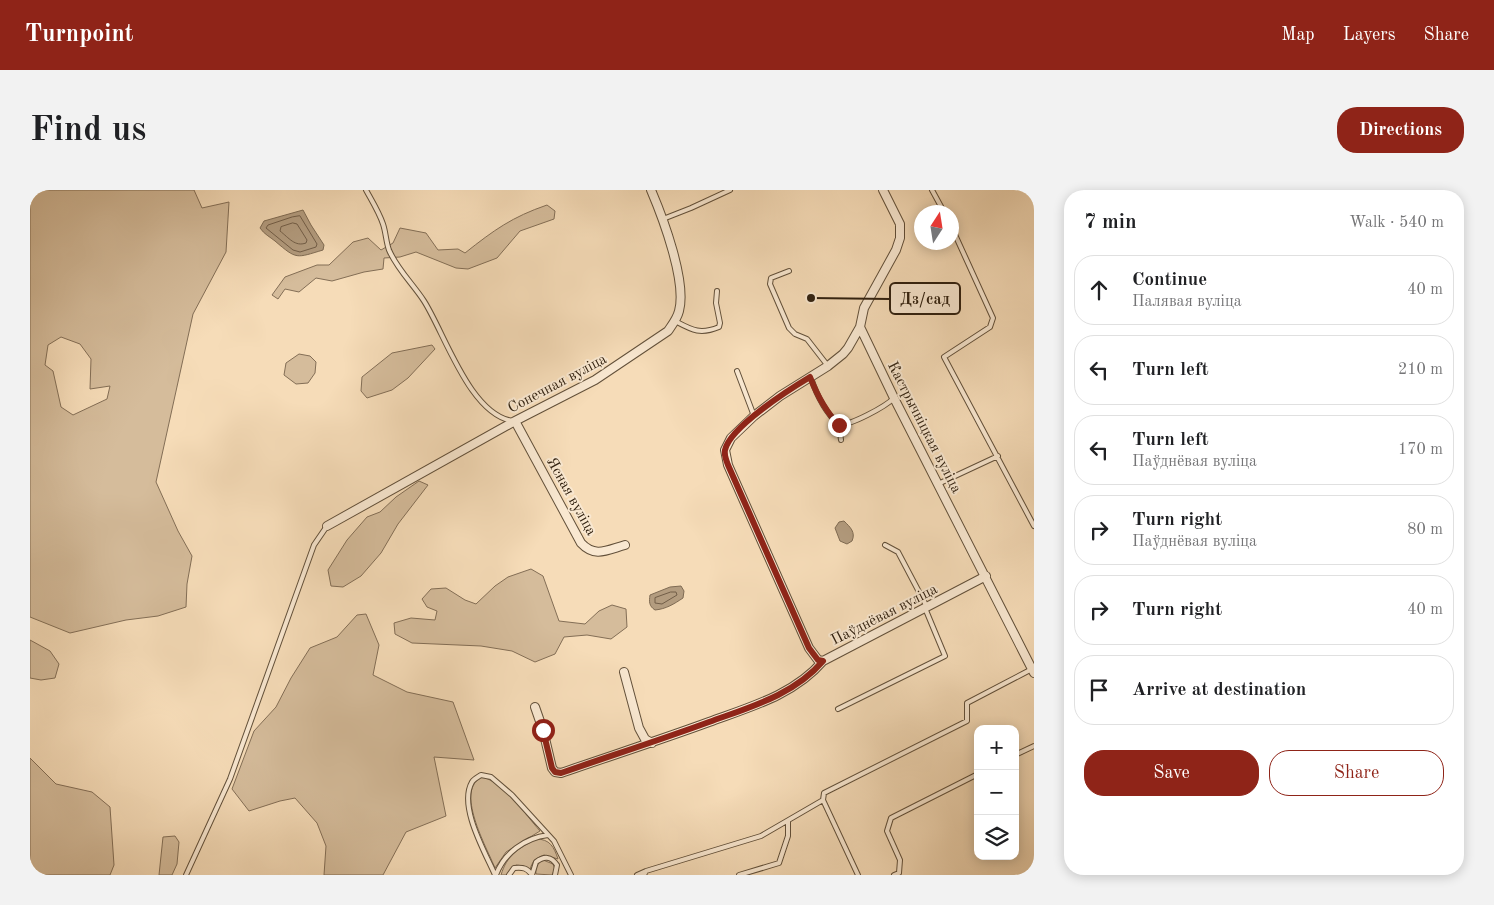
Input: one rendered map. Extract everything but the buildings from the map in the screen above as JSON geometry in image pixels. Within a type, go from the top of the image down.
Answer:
[{"type":"street","points":[[651,190],[663,218],[680,285],[681,300],[675,321]]},
{"type":"street","points":[[860,327],[864,308],[896,250],[900,238],[900,224],[883,190]]},
{"type":"street","name":"Сонечная вуліца","points":[[326,526],[515,421],[595,380],[668,331],[675,321]]},
{"type":"street","name":"Паўднёвая вуліца","points":[[860,327],[848,348],[828,366],[780,396],[754,416],[731,438],[725,450],[725,458],[809,648],[818,660],[823,661],[986,576]]},
{"type":"street","name":"Кастрычніцкая вуліца","points":[[860,327],[894,398],[1033,671]]},
{"type":"street","name":"Ясная вуліца","points":[[515,421],[581,543],[589,551],[598,552],[625,545]]},
{"type":"street","points":[[535,708],[543,730],[552,768],[555,772],[561,773],[652,743],[785,692],[802,682],[823,661]]},
{"type":"street","points":[[624,672],[639,728],[645,739],[652,743]]},
{"type":"lane","points":[[366,190],[384,225],[388,249],[424,303],[463,376],[484,404],[504,420],[515,421]]},
{"type":"lane","points":[[663,218],[691,208],[730,190]]},
{"type":"lane","points":[[932,190],[940,205]]},
{"type":"lane","points":[[959,243],[993,318],[990,327],[944,357],[1034,526]]},
{"type":"lane","points":[[789,271],[771,278],[770,284],[789,328],[795,334],[807,339],[828,366]]},
{"type":"lane","points":[[675,321],[695,332],[714,330],[719,327],[716,303],[717,291]]},
{"type":"lane","points":[[738,371],[754,416]]},
{"type":"lane","points":[[810,377],[828,414],[839,425],[841,440]]},
{"type":"lane","points":[[839,425],[853,421],[889,403],[894,398]]},
{"type":"lane","points":[[938,484],[998,456]]},
{"type":"lane","points":[[186,875],[230,779],[314,546],[326,526]]},
{"type":"lane","points":[[838,709],[945,656],[926,608],[898,552],[885,545]]},
{"type":"lane","points":[[858,875],[822,800],[824,792],[967,721],[967,703],[1033,671]]},
{"type":"lane","points":[[1019,753],[1034,746]]},
{"type":"lane","points":[[495,875],[468,809],[468,792],[472,780],[481,775],[491,776],[512,795],[554,841],[571,875]]},
{"type":"lane","points":[[894,875],[899,873],[900,860],[888,831],[891,818],[974,776]]},
{"type":"lane","points":[[637,875],[761,836],[822,800]]},
{"type":"lane","points":[[739,875],[779,863],[788,836],[788,821]]},
{"type":"lane","points":[[495,875],[507,854],[533,837],[548,835]]},
{"type":"lane","points":[[532,875],[532,869],[536,862],[540,858],[548,857],[554,860],[557,865],[555,875]]},
{"type":"lane","points":[[557,865],[564,862]]},
{"type":"lane","points":[[509,875],[514,868],[522,867],[532,875]]},
{"type":"shaded area","points":[[30,190],[194,190],[202,208],[229,202],[226,252],[193,314],[156,482],[178,531],[192,556],[187,584],[186,607],[158,616],[126,620],[70,633],[30,617]],"holes":[[[61,337],[80,344],[91,359],[90,389],[110,386],[107,399],[73,415],[61,407],[53,371],[45,365],[48,345]]]},
{"type":"shaded area","points":[[547,205],[555,211],[554,219],[520,231],[497,258],[468,269],[456,268],[416,252],[400,257],[384,258],[383,269],[332,281],[316,278],[299,292],[285,289],[278,299],[272,295],[285,277],[317,265],[329,265],[353,242],[368,238],[381,250],[393,243],[400,228],[426,233],[438,250],[458,249],[465,253],[504,225],[524,214]]},
{"type":"shaded area","points":[[432,345],[435,349],[408,378],[392,390],[367,398],[361,391],[362,377],[392,353]]},
{"type":"shaded area","points":[[299,354],[310,356],[316,362],[315,373],[308,383],[296,384],[284,375],[286,363]]},
{"type":"shaded area","points":[[419,481],[428,485],[398,524],[381,553],[361,576],[343,587],[331,586],[328,570],[347,540],[367,517],[380,512],[396,497]]},
{"type":"shaded area","points":[[531,569],[543,576],[559,621],[585,624],[599,611],[612,605],[626,609],[627,627],[611,639],[587,635],[564,637],[555,654],[535,662],[512,651],[481,646],[412,643],[395,634],[394,623],[411,618],[435,620],[437,611],[427,607],[422,599],[431,589],[446,588],[465,600],[476,604],[495,586],[508,577]]},
{"type":"shaded area","points":[[366,614],[379,645],[373,675],[407,692],[453,702],[474,760],[434,757],[446,816],[406,832],[383,875],[324,875],[326,846],[317,823],[295,798],[249,811],[232,789],[254,731],[276,707],[310,648],[337,637],[357,615]]},
{"type":"shaded area","points":[[30,640],[50,651],[59,664],[55,678],[41,680],[30,678]]},
{"type":"shaded area","points":[[30,758],[56,784],[92,792],[110,807],[114,865],[110,875],[30,875]]},
{"type":"shaded area","points":[[483,777],[507,793],[540,831],[506,852],[495,868],[480,833],[472,805],[471,793],[475,783]]},
{"type":"shaded area","points":[[175,836],[179,842],[177,864],[172,875],[159,875],[163,837]]},
{"type":"shaded area","points":[[536,839],[545,840],[551,844],[558,859],[544,855],[535,860],[530,870],[524,866],[516,865],[507,875],[501,875],[510,857]]},
{"type":"shaded area","points":[[543,860],[553,864],[555,869],[552,875],[536,874],[537,866]]},
{"type":"water","points":[[303,210],[324,245],[323,250],[297,256],[288,252],[260,228],[264,221]]},
{"type":"water","points":[[844,521],[852,530],[853,535],[852,541],[847,544],[840,541],[835,528],[839,522]]},
{"type":"water","points":[[681,586],[684,591],[683,598],[663,609],[655,610],[652,607],[650,595],[670,587]]},
{"type":"place","name":"Дз/сад","points":[[811,298]]},
{"type":"route","points":[[543,730],[552,768],[555,772],[561,773],[652,743],[765,701],[802,682],[814,671],[823,661],[818,660],[809,648],[725,458],[725,450],[731,438],[754,416],[780,396],[810,377],[828,414],[839,425]]}]
